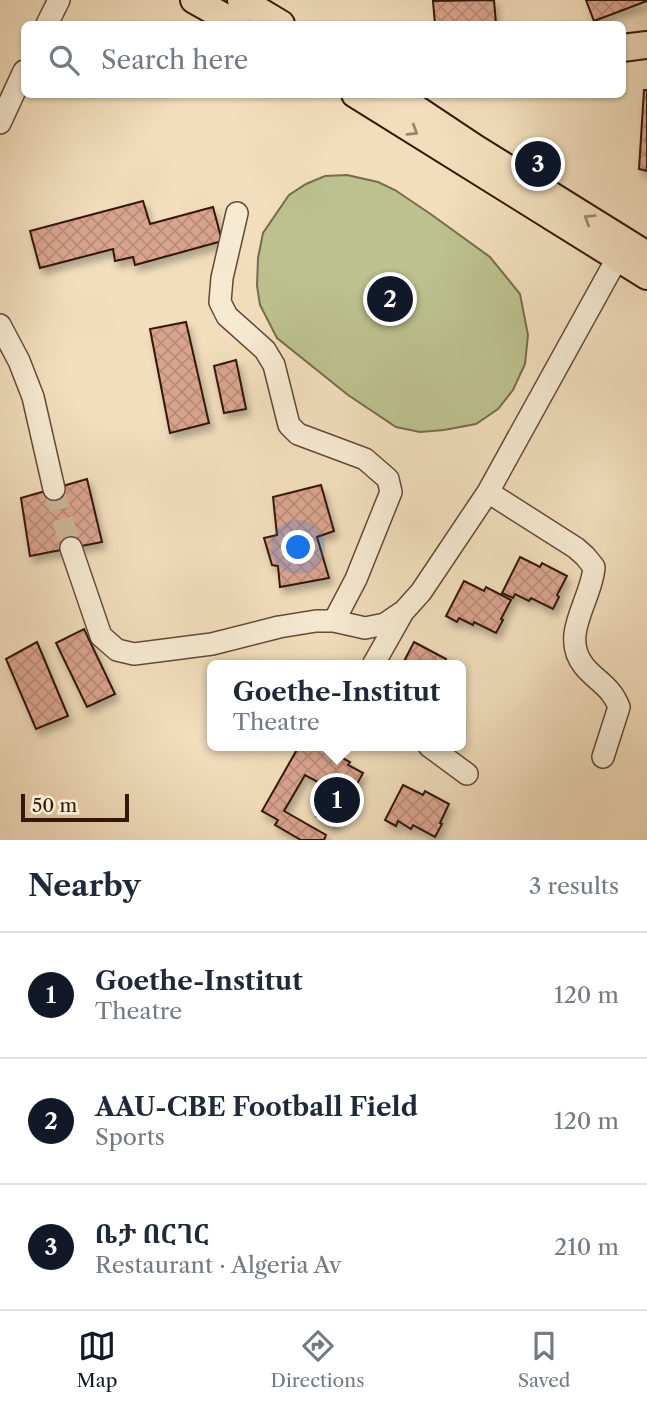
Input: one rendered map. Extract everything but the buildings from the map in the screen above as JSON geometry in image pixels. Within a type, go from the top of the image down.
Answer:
[{"type":"main road","points":[[194,0],[232,21]]},
{"type":"main road","points":[[241,0],[276,21]]},
{"type":"main road","points":[[626,47],[647,44]]},
{"type":"main road","points":[[362,98],[630,252]]},
{"type":"main road","points":[[400,98],[630,252],[647,276]]},
{"type":"street","points":[[48,21],[58,0]]},
{"type":"street","points":[[0,123],[21,78]]},
{"type":"street","points":[[237,213],[222,278],[220,302],[228,316],[265,350],[274,365],[289,425],[299,434],[365,459],[388,479],[391,492],[356,579],[334,621]]},
{"type":"street","points":[[376,660],[403,612],[421,592],[488,492],[630,252]]},
{"type":"street","points":[[0,325],[19,361],[33,397],[54,489]]},
{"type":"street","points":[[488,492],[576,548],[594,567],[593,579],[574,638],[575,651],[584,666],[607,687],[619,707],[603,757]]},
{"type":"street","points":[[71,548],[101,636],[117,650],[134,654],[212,644],[279,627],[316,621],[334,621],[365,628],[385,624],[403,612]]},
{"type":"street","points":[[436,751],[467,775]]},
{"type":"green space","points":[[347,175],[378,182],[395,190],[432,215],[490,257],[520,294],[528,335],[525,364],[513,390],[498,409],[476,424],[420,432],[396,427],[348,395],[277,338],[260,305],[257,286],[258,258],[263,233],[289,195],[325,176]]},
{"type":"tunnel","points":[[54,489],[71,548]]},
{"type":"place","name":"ቤታ በርገር","points":[[538,164]]},
{"type":"place","name":"AAU-CBE Football Field","points":[[390,299]]},
{"type":"place","name":"Goethe-Institut","points":[[337,800]]}]
